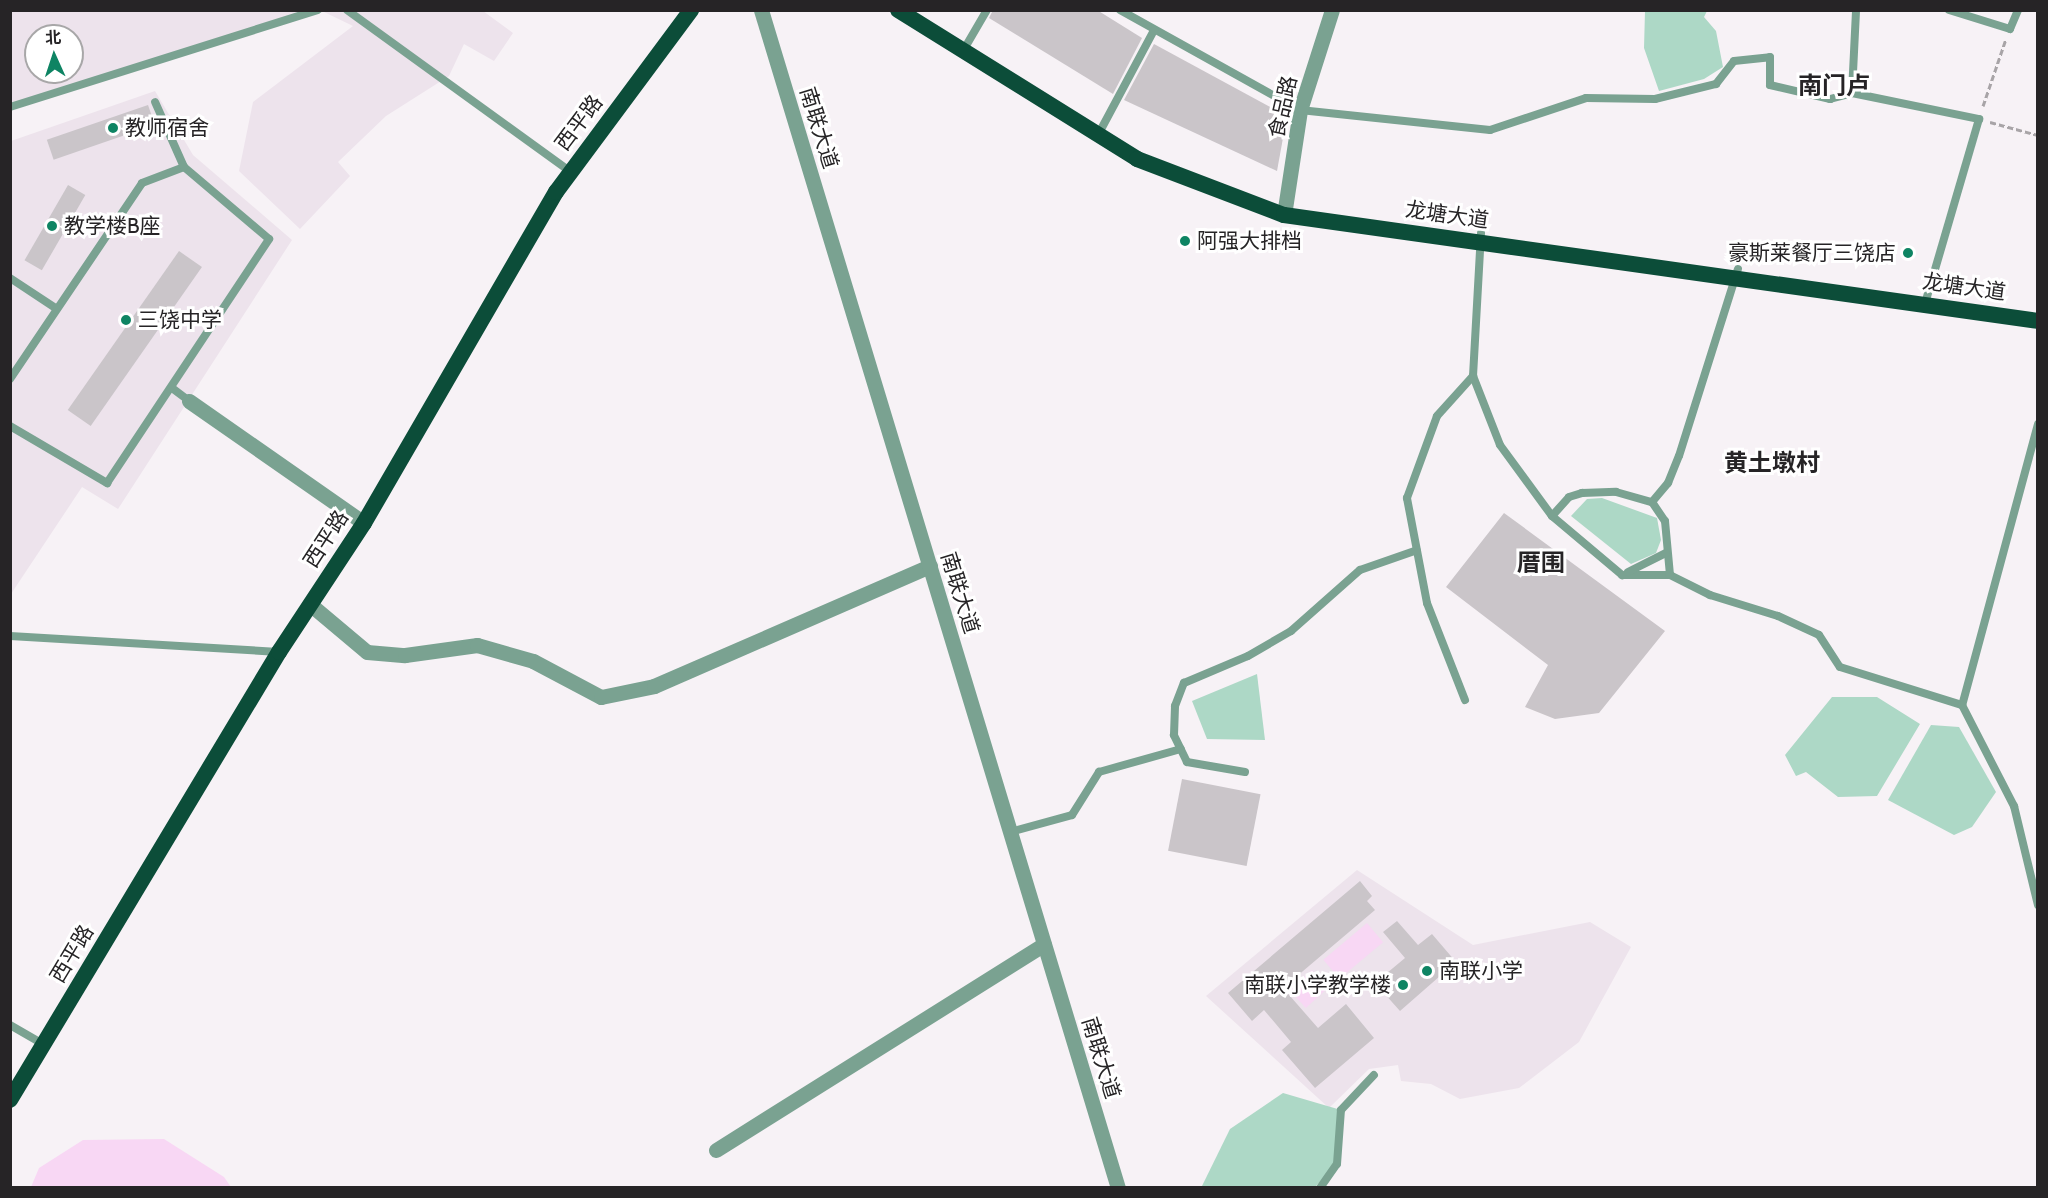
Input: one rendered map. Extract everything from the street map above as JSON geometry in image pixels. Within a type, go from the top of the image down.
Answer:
[{"type":"highway","name":"西平路","points":[[10,1100],[279,652],[364,523],[571,171],[691,10]]},
{"type":"highway","name":"龙塘大道","points":[[898,10],[965,47],[1100,131],[1140,152],[1285,210],[1926,300],[2037,311]]},
{"type":"highway","name":"龙塘大道","points":[[913,10],[965,47]]},
{"type":"highway","name":"龙塘大道","points":[[1926,300],[2037,321]]},
{"type":"street","name":"南联大道","points":[[761,10],[1118,1188]]},
{"type":"street","name":"食品路","points":[[1285,210],[1300,110],[1332,10]]},
{"type":"street","points":[[189,401],[364,523]]},
{"type":"street","points":[[311,604],[367,652],[405,655],[477,645],[533,661],[601,697],[654,686],[930,566]]},
{"type":"street","points":[[716,1150],[1044,944]]},
{"type":"lane","points":[[10,107],[318,10]]},
{"type":"lane","points":[[347,10],[571,171]]},
{"type":"lane","points":[[965,47],[987,10]]},
{"type":"lane","points":[[1120,10],[1300,110],[1490,130],[1586,98],[1655,99],[1716,84],[1734,61],[1770,57],[1770,85],[1830,99],[1852,93],[1979,118],[1926,300]]},
{"type":"lane","points":[[1852,93],[1856,10]]},
{"type":"lane","points":[[1949,10],[2010,29],[2018,10]]},
{"type":"lane","points":[[1100,131],[1154,30]]},
{"type":"lane","points":[[10,426],[107,483],[269,239],[184,167],[155,102]]},
{"type":"lane","points":[[10,379],[142,183],[184,167]]},
{"type":"lane","points":[[1481,238],[1473,376],[1500,445],[1552,516],[1622,575],[1670,575],[1819,634],[1840,667],[1962,705]]},
{"type":"lane","points":[[1652,502],[1668,483],[1679,456],[1712,363],[1737,273]]},
{"type":"lane","points":[[10,278],[57,309]]},
{"type":"lane","points":[[1464,700],[1427,603],[1407,498],[1437,416],[1473,376]]},
{"type":"lane","points":[[172,388],[189,401]]},
{"type":"lane","points":[[2037,424],[1962,705],[2014,806],[2037,905]]},
{"type":"lane","points":[[1552,516],[1569,498],[1582,493],[1616,492],[1652,502],[1665,521],[1666,553],[1670,575]]},
{"type":"lane","points":[[1245,772],[1187,762],[1174,735],[1175,706],[1184,683],[1248,656],[1291,631],[1360,570],[1417,550]]},
{"type":"lane","points":[[1622,575],[1666,553]]},
{"type":"lane","points":[[10,636],[279,652]]},
{"type":"lane","points":[[1010,832],[1072,814],[1100,772],[1181,749]]},
{"type":"lane","points":[[10,1025],[44,1045]]},
{"type":"lane","points":[[1320,1188],[1337,1164],[1341,1110],[1374,1075]]},
{"type":"path","points":[[2010,29],[1979,118],[2037,135]]},
{"type":"shaded area","points":[[11,11],[316,11],[84,82],[84,24],[24,24],[24,84],[77,84],[11,104]]},
{"type":"shaded area","points":[[322,11],[483,11],[513,33],[494,61],[464,44],[449,76],[386,116],[338,162],[350,176],[300,229],[239,171],[253,102],[353,26]]},
{"type":"shaded area","points":[[1645,11],[1707,11],[1704,17],[1716,31],[1723,67],[1704,79],[1659,91],[1644,48]]},
{"type":"shaded area","name":"三饶中学","points":[[155,91],[193,155],[292,240],[118,509],[82,487],[11,594],[11,141]]},
{"type":"shaded area","points":[[1602,498],[1657,518],[1661,540],[1656,553],[1631,564],[1571,516],[1587,499]]},
{"type":"shaded area","points":[[1257,674],[1265,740],[1207,739],[1192,701]]},
{"type":"shaded area","points":[[1832,697],[1877,697],[1920,724],[1877,796],[1838,797],[1806,772],[1796,776],[1785,755]]},
{"type":"shaded area","points":[[1931,725],[1959,727],[1996,792],[1972,827],[1954,835],[1888,800]]},
{"type":"shaded area","name":"南联小学","points":[[1357,870],[1473,945],[1590,922],[1631,947],[1579,1042],[1519,1088],[1460,1099],[1431,1084],[1401,1081],[1398,1065],[1369,1069],[1329,1108],[1206,996]]},
{"type":"shaded area","points":[[1367,923],[1383,942],[1339,979],[1323,960]]},
{"type":"shaded area","points":[[1312,970],[1328,988],[1306,1008],[1290,990]]},
{"type":"shaded area","points":[[1283,1093],[1341,1110],[1336,1165],[1315,1187],[1201,1188],[1230,1129]]},
{"type":"shaded area","points":[[164,1139],[224,1177],[231,1187],[31,1187],[39,1168],[83,1140]]},
{"type":"building","points":[[993,10],[1097,10],[1142,38],[1113,94],[989,18]]},
{"type":"building","points":[[1154,44],[1287,116],[1277,171],[1124,100]]},
{"type":"building","name":"教师宿舍","points":[[148,105],[155,125],[54,160],[47,140]]},
{"type":"building","name":"教学楼B座","points":[[68,185],[85,195],[42,270],[25,260]]},
{"type":"building","points":[[179,251],[202,267],[91,426],[68,410]]},
{"type":"building","points":[[1504,513],[1665,631],[1599,713],[1555,719],[1525,707],[1548,665],[1446,587]]},
{"type":"building","points":[[1182,779],[1261,794],[1247,866],[1168,851]]},
{"type":"building","name":"南联小学教学楼","points":[[1360,881],[1372,896],[1367,901],[1375,910],[1283,988],[1318,1028],[1346,1004],[1374,1038],[1315,1088],[1282,1050],[1291,1042],[1264,1010],[1252,1021],[1228,993]]},
{"type":"building","points":[[1397,921],[1418,945],[1432,934],[1456,962],[1400,1011],[1375,983],[1405,958],[1383,932]]},
{"type":"place","name":"教师宿舍","points":[[113,128]]},
{"type":"place","name":"教学楼B座","points":[[52,226]]},
{"type":"place","name":"阿强大排档","points":[[1185,241]]},
{"type":"place","name":"豪斯莱餐厅三饶店","points":[[1908,253]]},
{"type":"place","name":"三饶中学","points":[[126,320]]},
{"type":"place","name":"南联小学","points":[[1427,971]]},
{"type":"place","name":"南联小学教学楼","points":[[1403,985]]},
{"type":"district","name":"南门卢","points":[[1834,86]]},
{"type":"district","name":"黄土墩村","points":[[1772,463]]},
{"type":"district","name":"厝围","points":[[1541,563]]}]
